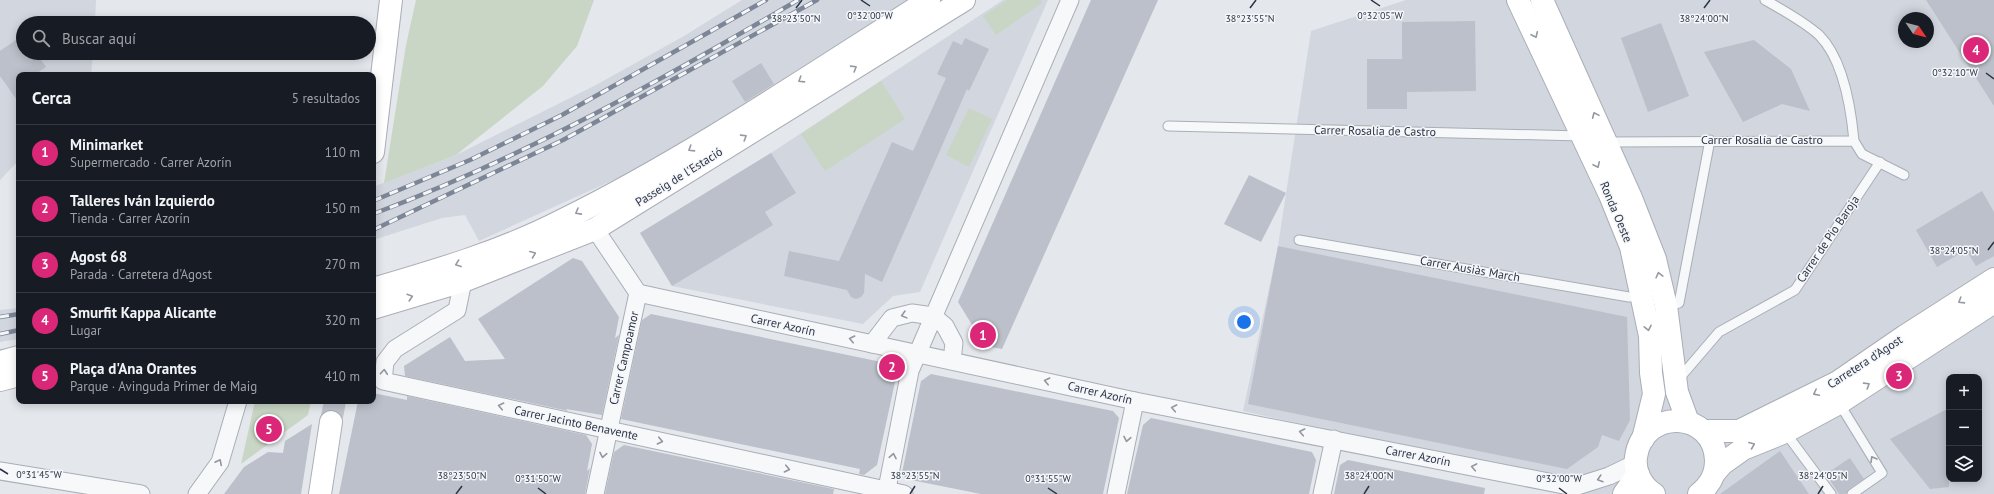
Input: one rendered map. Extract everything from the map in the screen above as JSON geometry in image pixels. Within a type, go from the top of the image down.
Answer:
[{"type":"main road","points":[[376,127],[391,0]]},
{"type":"main road","points":[[388,29],[396,0]]},
{"type":"main road","name":"Passeig de l'Estació","points":[[376,288],[457,265],[562,221],[680,156],[929,0]]},
{"type":"main road","name":"Passeig de l'Estació","points":[[376,307],[463,281],[595,229],[964,0]]},
{"type":"main road","name":"Ronda Oeste","points":[[1518,0],[1610,195],[1631,247],[1650,336],[1651,373],[1654,394],[1643,439],[1637,450],[1637,468]]},
{"type":"main road","name":"Ronda Oeste","points":[[1542,0],[1606,142],[1655,260],[1666,306],[1677,392],[1696,427],[1715,450],[1716,471]]},
{"type":"main road","name":"Carretera d'Agost","points":[[1643,439],[1651,429],[1663,423],[1675,420],[1696,427],[1739,431],[1838,382],[1994,279]]},
{"type":"main road","name":"Carretera d'Agost","points":[[1699,494],[1708,486],[1716,471],[1722,464],[1743,449],[1785,432],[1839,403],[1994,302]]},
{"type":"main road","points":[[0,362],[16,358]]},
{"type":"main road","points":[[0,380],[16,377]]},
{"type":"main road","points":[[320,494],[331,422]]},
{"type":"main road","points":[[1624,494],[1637,468]]},
{"type":"main road","points":[[1637,468],[1646,489],[1654,494]]},
{"type":"street","points":[[886,492],[910,371],[1070,0]]},
{"type":"street","points":[[595,229],[638,294]]},
{"type":"street","name":"Carrer Jacinto Benavente","points":[[463,281],[457,310],[395,348],[385,362],[383,381],[886,492],[904,494]]},
{"type":"street","name":"Carrer Azorín","points":[[638,294],[952,360],[1135,401],[1574,487],[1637,468]]},
{"type":"street","name":"Carrer Campoamor","points":[[595,494],[638,294]]},
{"type":"street","points":[[872,344],[892,318],[912,313],[933,316],[945,326],[954,343],[952,360]]},
{"type":"street","points":[[1116,494],[1135,401]]},
{"type":"street","points":[[197,494],[220,462],[237,404]]},
{"type":"street","points":[[1322,494],[1334,439]]},
{"type":"street","points":[[0,471],[141,494]]},
{"type":"lane","points":[[1765,0],[1819,35],[1828,47],[1847,92],[1854,141],[1862,154],[1904,175]]},
{"type":"lane","name":"Carrer Rosalía de Castro","points":[[1168,126],[1583,136]]},
{"type":"lane","name":"Carrer Rosalía de Castro","points":[[1606,142],[1710,140],[1854,141]]},
{"type":"lane","points":[[1666,306],[1679,303],[1710,140]]},
{"type":"lane","name":"Carrer de Pío Baroja","points":[[1674,377],[1683,374],[1719,332],[1795,290],[1880,162]]},
{"type":"lane","name":"Carrer Ausiàs March","points":[[1299,240],[1629,297],[1641,296]]},
{"type":"lane","points":[[1839,403],[1882,473],[1852,494]]},
{"type":"lane","points":[[1785,432],[1831,494]]},
{"type":"shaded area","points":[[0,0],[96,0],[95,16],[16,16],[16,60],[92,60],[91,72],[16,72],[16,163],[0,180]]},
{"type":"shaded area","points":[[742,0],[910,0],[700,134],[631,172],[479,241],[465,215],[442,218],[376,239],[376,186],[456,155],[596,85],[684,36]]},
{"type":"shaded area","points":[[1003,0],[1048,0],[920,292],[893,296],[863,324],[672,286],[640,233],[771,153]]},
{"type":"shaded area","points":[[1406,0],[1994,0],[1994,494],[1577,494],[1338,432],[1243,411],[1278,246],[1311,31]]},
{"type":"shaded area","points":[[16,308],[16,339],[0,342],[0,310]]},
{"type":"green space","points":[[416,0],[594,0],[577,46],[543,86],[456,155],[384,183],[406,45]]},
{"type":"green space","points":[[1007,0],[1040,0],[1042,3],[996,35],[983,16]]},
{"type":"green space","points":[[881,81],[905,119],[825,171],[801,134]]},
{"type":"green space","points":[[969,108],[992,119],[969,167],[946,155]]},
{"type":"green space","points":[[254,404],[310,404],[308,415],[241,464]]},
{"type":"building","points":[[1091,0],[1158,0],[1002,349],[985,346],[958,302]]},
{"type":"building","points":[[1926,0],[1994,0],[1994,106],[1934,12]]},
{"type":"building","points":[[1475,21],[1476,91],[1407,92],[1407,109],[1367,109],[1367,59],[1402,59],[1402,22]]},
{"type":"building","points":[[1661,23],[1689,96],[1648,112],[1621,38]]},
{"type":"building","points":[[965,38],[989,49],[969,91],[967,89],[882,282],[865,274],[864,293],[861,297],[856,299],[851,297],[847,290],[784,276],[789,251],[839,261],[892,142],[913,151],[946,78],[937,74],[953,41],[962,45]]},
{"type":"building","points":[[16,40],[16,60],[41,60],[46,67],[38,72],[16,72],[16,99],[0,76],[0,51]]},
{"type":"building","points":[[1754,40],[1791,69],[1810,111],[1782,104],[1743,122],[1704,52]]},
{"type":"building","points":[[761,63],[774,84],[745,102],[732,81]]},
{"type":"building","points":[[771,153],[796,193],[765,212],[773,225],[672,286],[640,233]]},
{"type":"building","points":[[1249,175],[1286,193],[1261,242],[1224,224]]},
{"type":"building","points":[[1982,191],[1994,212],[1994,256],[1976,266],[1966,250],[1937,267],[1916,230]]},
{"type":"building","points":[[1278,246],[1627,317],[1630,420],[1619,441],[1602,435],[1598,447],[1567,469],[1248,404]]},
{"type":"building","points":[[573,258],[582,261],[619,317],[615,338],[619,335],[602,415],[566,409],[568,411],[405,376],[404,366],[450,337],[465,361],[505,359],[478,319]]},
{"type":"building","points":[[651,314],[891,364],[897,373],[877,465],[864,475],[859,474],[860,469],[621,419],[642,320]]},
{"type":"building","points":[[931,374],[1113,411],[1119,418],[1103,494],[981,494],[906,479],[902,473],[921,381]]},
{"type":"building","points":[[376,394],[407,400],[407,396],[586,435],[592,444],[587,471],[590,468],[585,494],[339,494],[357,404],[376,404]]},
{"type":"building","points":[[1946,410],[1946,482],[1949,482],[1949,487],[1930,489],[1890,439]]},
{"type":"building","points":[[1151,418],[1312,452],[1316,460],[1309,494],[1127,494],[1143,425]]},
{"type":"building","points":[[312,424],[301,494],[224,494],[244,467],[268,452],[283,453],[285,441]]},
{"type":"building","points":[[624,445],[834,489],[833,494],[605,494],[614,452]]},
{"type":"building","points":[[1780,451],[1809,494],[1720,494]]},
{"type":"building","points":[[1850,458],[1864,479],[1849,489],[1846,494],[1839,494],[1826,474]]},
{"type":"building","points":[[1348,460],[1485,488],[1484,494],[1334,494],[1340,465]]},
{"type":"tunnel","points":[[331,422],[334,404]]},
{"type":"railway","points":[[376,200],[470,160],[562,115],[766,0]]},
{"type":"railway","points":[[376,213],[428,192],[537,143],[643,88],[798,0]]},
{"type":"railway","points":[[376,229],[563,140],[817,0]]},
{"type":"railway","points":[[0,317],[16,314]]},
{"type":"railway","points":[[0,334],[16,331]]},
{"type":"place","name":"Smurfit Kappa Alicante","points":[[1976,50]]},
{"type":"place","name":"Minimarket","points":[[983,335]]},
{"type":"place","name":"Talleres Iván Izquierdo","points":[[892,367]]},
{"type":"place","name":"Agost 68","points":[[1899,376]]},
{"type":"place","name":"Plaça d'Ana Orantes","points":[[269,429]]}]
